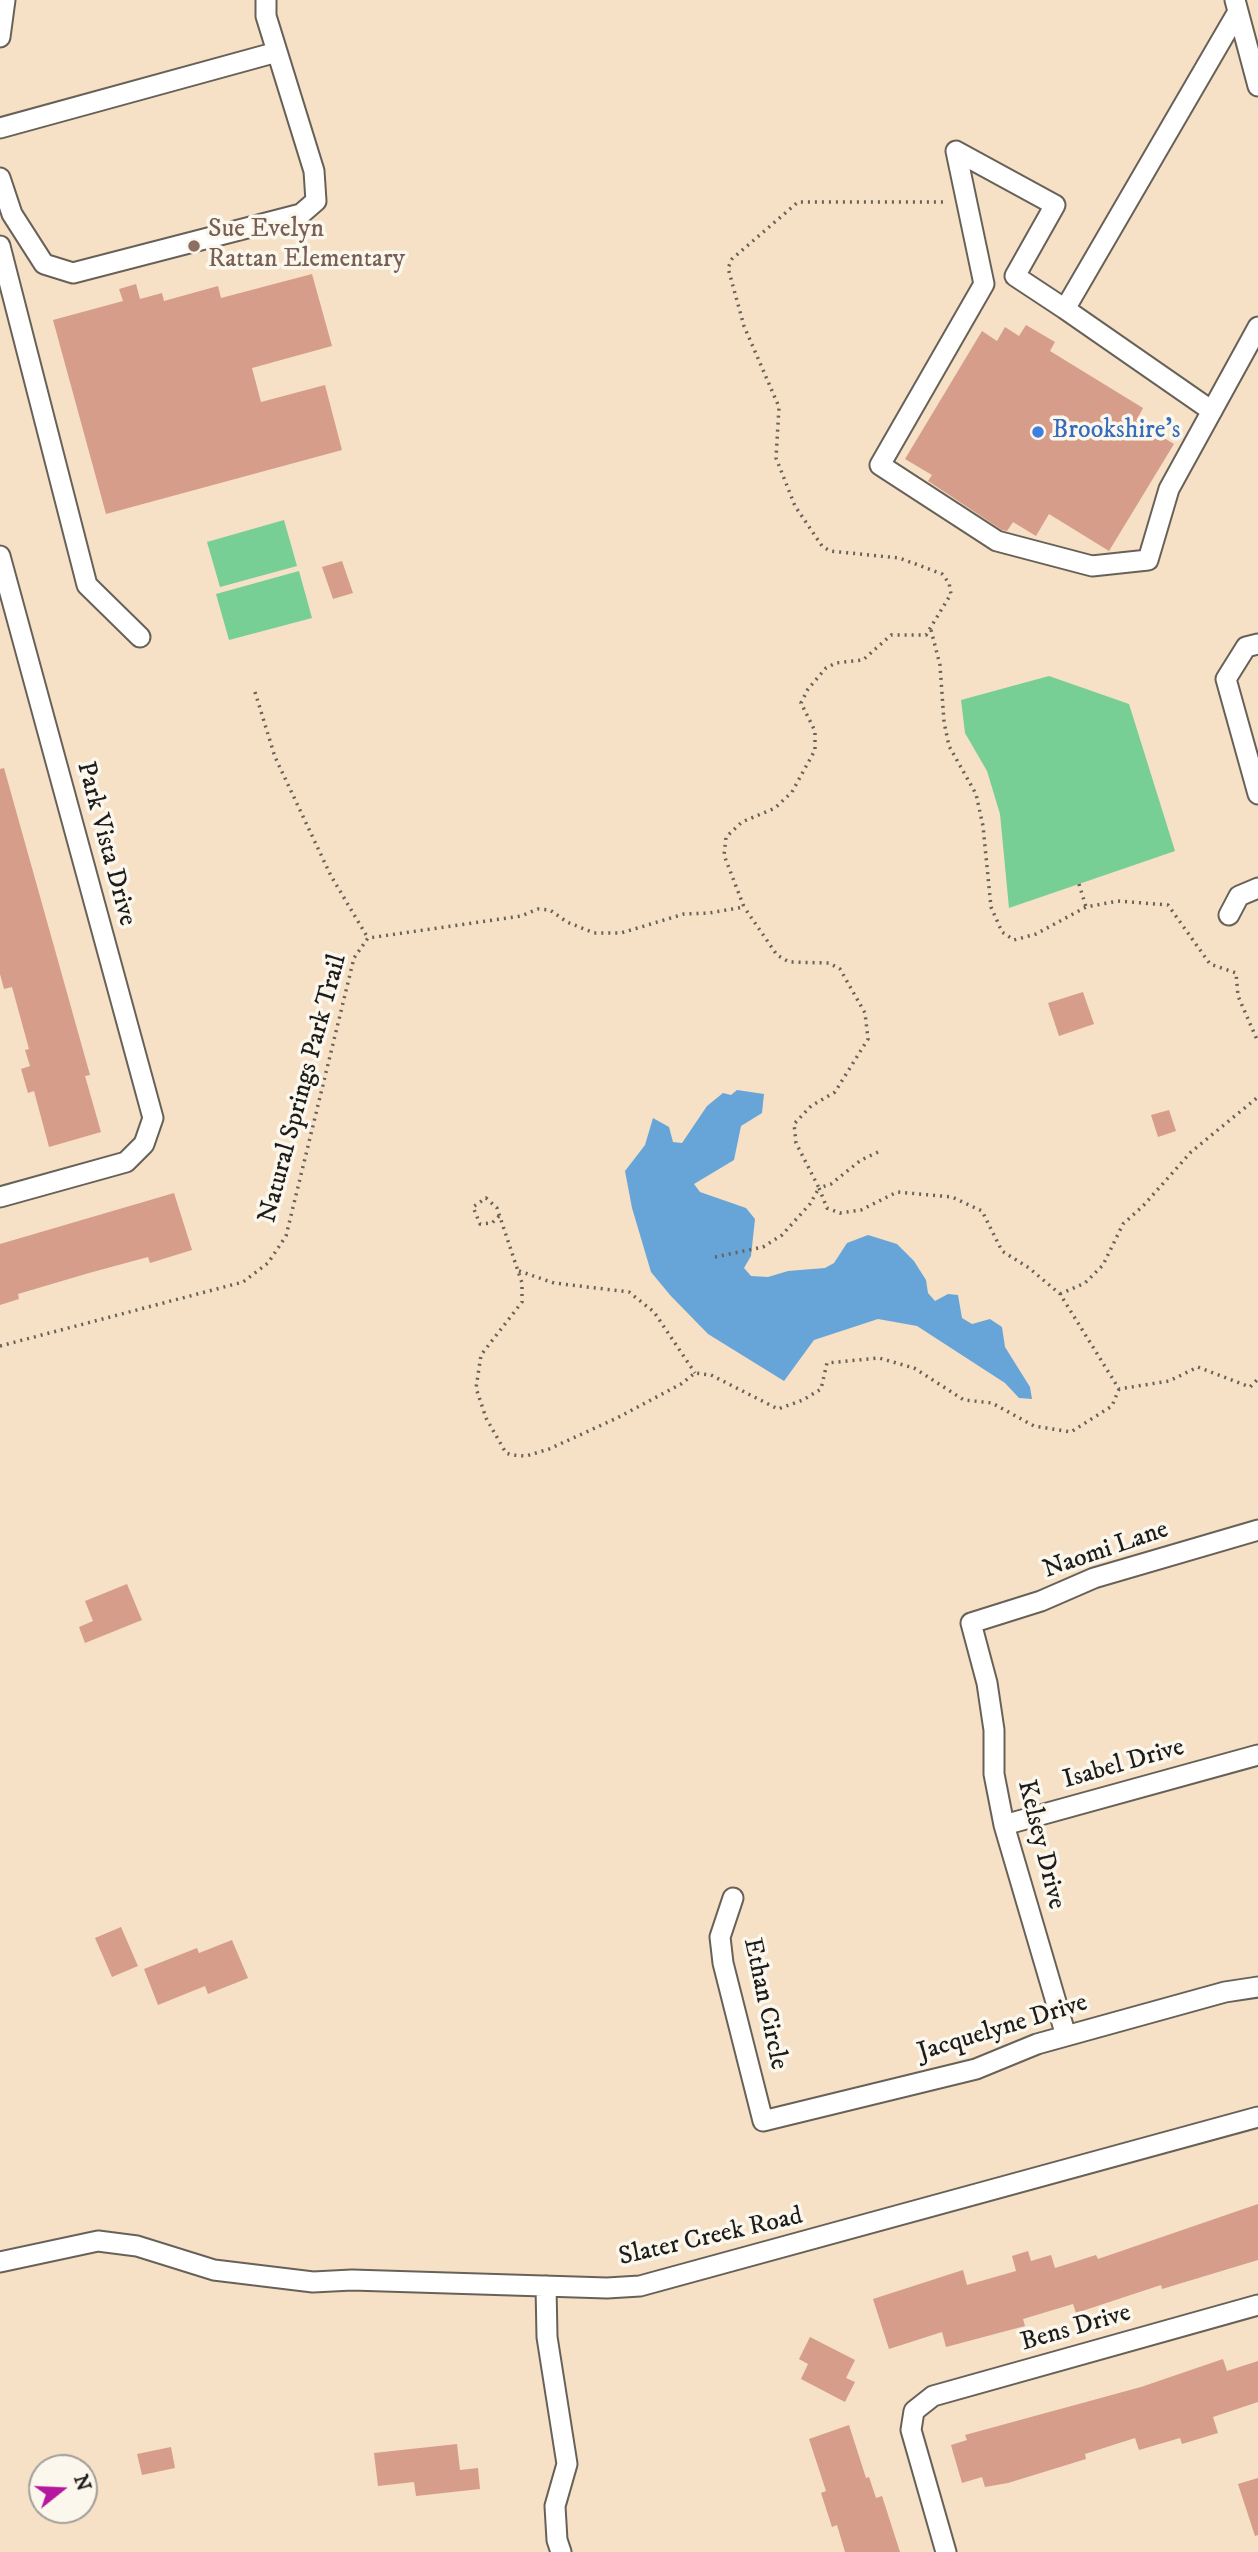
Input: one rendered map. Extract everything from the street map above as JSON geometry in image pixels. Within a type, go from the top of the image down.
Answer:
[{"type":"street","points":[[0,37],[5,0]]},
{"type":"street","points":[[0,178],[6,217],[44,264],[72,273],[301,214],[316,201],[314,171],[266,16],[266,0]]},
{"type":"street","points":[[1236,7],[1258,86]]},
{"type":"street","points":[[1065,309],[1236,7]]},
{"type":"street","points":[[0,128],[277,52]]},
{"type":"street","points":[[984,284],[1015,276],[1055,205],[956,151],[984,284],[880,465],[996,541],[1092,566],[1148,560],[1169,489],[1258,327]]},
{"type":"street","points":[[0,246],[87,585],[140,637]]},
{"type":"street","points":[[1015,276],[1212,411]]},
{"type":"street","name":"Park Vista Drive","points":[[0,556],[153,1118],[144,1144],[126,1162],[0,1197]]},
{"type":"street","points":[[1258,644],[1246,647],[1226,679],[1258,794]]},
{"type":"street","points":[[1229,915],[1239,896],[1258,888]]},
{"type":"street","name":"Naomi Lane","points":[[971,1623],[1041,1601],[1094,1578],[1258,1530]]},
{"type":"street","name":"Kelsey Drive","points":[[971,1623],[987,1683],[994,1730],[994,1774],[1004,1825],[1066,2036]]},
{"type":"street","name":"Isabel Drive","points":[[1004,1825],[1258,1755]]},
{"type":"street","name":"Ethan Circle","points":[[733,1898],[720,1937],[723,1964],[763,2121]]},
{"type":"street","name":"Jacquelyne Drive","points":[[763,2121],[976,2069],[1066,2036],[1225,1992],[1258,1987]]},
{"type":"street","name":"Slater Creek Road","points":[[0,2262],[74,2244],[117,2242],[214,2270],[251,2277],[313,2282],[352,2280],[640,2286],[1258,2117]]},
{"type":"street","points":[[546,2286],[547,2337],[567,2464],[555,2506],[557,2540],[561,2552]]},
{"type":"street","name":"Bens Drive","points":[[946,2552],[911,2430],[914,2412],[933,2396],[1258,2305]]},
{"type":"path","points":[[966,200],[798,202],[732,259],[728,268],[744,326],[779,407],[776,458],[795,506],[822,546],[830,551],[899,558],[942,574],[949,583],[951,594],[926,635],[891,635],[863,660],[826,667],[808,689],[801,703],[816,731],[815,750],[792,792],[775,807],[742,822],[726,837],[724,855],[744,907],[776,955],[789,962],[829,963],[840,969],[865,1013],[869,1039],[855,1064],[835,1092],[811,1106],[794,1124],[796,1143],[827,1208],[840,1213],[862,1210],[897,1192],[928,1193],[969,1203],[982,1210],[1002,1251],[1030,1268],[1060,1294],[1119,1389]]},
{"type":"path","points":[[930,630],[940,665],[944,722],[949,746],[976,794],[983,826],[990,907],[1002,932],[1014,940],[1036,934],[1086,907],[1129,901],[1168,905],[1210,964],[1236,973],[1238,996],[1258,1042]]},
{"type":"path","points":[[255,692],[275,757],[331,876],[368,938]]},
{"type":"path","points":[[1079,884],[1086,907]]},
{"type":"path","name":"Natural Springs Park Trail","points":[[0,1346],[243,1282],[268,1263],[286,1236],[354,958],[368,938],[522,916],[538,909],[550,910],[567,922],[594,933],[621,933],[684,914],[744,907]]},
{"type":"path","points":[[1060,1294],[1072,1291],[1094,1274],[1103,1265],[1123,1224],[1143,1206],[1191,1152],[1258,1097]]},
{"type":"path","points":[[715,1257],[763,1247],[782,1235],[810,1204],[819,1188],[831,1184],[861,1160],[878,1152]]},
{"type":"path","points":[[499,1216],[492,1223],[480,1224],[473,1207],[486,1198],[497,1208],[519,1271],[522,1302],[481,1354],[476,1374],[480,1403],[506,1453],[526,1456],[549,1449],[653,1401],[695,1373],[712,1375],[778,1409],[803,1400],[821,1389],[827,1363],[879,1358],[914,1368],[964,1400],[992,1403],[1034,1426],[1071,1432],[1112,1406],[1119,1389]]},
{"type":"path","points":[[519,1271],[554,1283],[629,1292],[653,1312],[695,1373]]},
{"type":"path","points":[[1119,1389],[1169,1381],[1198,1367],[1250,1387],[1258,1379]]},
{"type":"green space","points":[[284,520],[297,566],[220,587],[207,542]]},
{"type":"green space","points":[[299,571],[312,618],[229,640],[216,594]]},
{"type":"green space","points":[[1049,676],[1129,704],[1175,851],[1009,908],[1000,814],[987,771],[965,733],[961,700]]},
{"type":"water","points":[[737,1090],[764,1094],[762,1113],[741,1126],[734,1160],[694,1184],[700,1192],[746,1208],[755,1219],[751,1256],[744,1268],[751,1276],[768,1277],[788,1271],[825,1268],[834,1263],[847,1243],[868,1235],[897,1244],[914,1261],[926,1280],[928,1293],[935,1301],[948,1294],[958,1295],[962,1318],[972,1324],[990,1319],[1002,1327],[1005,1347],[1030,1387],[1032,1399],[1019,1398],[1005,1383],[917,1326],[878,1319],[814,1340],[784,1381],[708,1334],[670,1295],[651,1272],[632,1208],[625,1171],[645,1145],[653,1118],[669,1127],[673,1142],[682,1143],[707,1106],[723,1093],[731,1095]]},
{"type":"building","points":[[312,274],[332,346],[252,368],[261,402],[325,385],[342,450],[106,514],[53,320],[123,301],[119,289],[136,284],[140,299],[162,293],[164,301],[218,286],[221,298]]},
{"type":"building","name":"Brookshire's","points":[[1026,325],[1055,342],[1050,351],[1143,408],[1136,421],[1174,444],[1109,551],[1049,514],[1036,536],[1013,522],[1007,531],[1002,530],[928,481],[932,475],[905,459],[982,331],[997,341],[1005,327],[1019,336]]},
{"type":"building","points":[[342,561],[353,593],[333,599],[322,567]]},
{"type":"building","points":[[4,768],[90,1075],[85,1076],[101,1132],[49,1147],[34,1091],[28,1093],[21,1069],[30,1066],[25,1050],[29,1049],[12,987],[4,989],[0,974],[0,769]]},
{"type":"building","points":[[1083,992],[1094,1024],[1059,1036],[1048,1003]]},
{"type":"building","points":[[1169,1110],[1176,1131],[1158,1137],[1151,1115]]},
{"type":"building","points":[[174,1193],[192,1250],[150,1263],[148,1257],[89,1273],[18,1294],[19,1299],[0,1305],[0,1244]]},
{"type":"building","points":[[127,1584],[142,1620],[85,1643],[79,1627],[93,1621],[85,1601]]},
{"type":"building","points":[[121,1927],[138,1966],[112,1977],[95,1938]]},
{"type":"building","points":[[232,1940],[248,1978],[208,1994],[205,1986],[158,2005],[144,1969],[197,1948],[199,1953]]},
{"type":"building","points":[[1258,2204],[1258,2260],[1162,2289],[1161,2285],[1076,2313],[1073,2304],[1023,2319],[1025,2326],[946,2347],[942,2332],[889,2349],[873,2299],[963,2270],[967,2285],[1016,2271],[1012,2256],[1028,2251],[1031,2261],[1051,2255],[1055,2268],[1096,2255],[1098,2259]]},
{"type":"building","points":[[810,2337],[855,2360],[846,2378],[855,2382],[845,2402],[801,2379],[808,2364],[799,2359]]},
{"type":"building","points":[[1223,2359],[1227,2371],[1258,2361],[1258,2402],[1213,2417],[1218,2433],[1182,2444],[1180,2438],[1139,2450],[1135,2438],[1085,2454],[1086,2459],[1008,2483],[985,2487],[982,2477],[962,2483],[951,2445],[967,2440],[965,2435],[1141,2387]]},
{"type":"building","points":[[849,2425],[866,2478],[869,2477],[876,2498],[882,2496],[900,2552],[845,2552],[837,2525],[832,2527],[821,2493],[826,2491],[809,2439]]},
{"type":"building","points":[[457,2444],[460,2470],[478,2468],[480,2489],[416,2496],[414,2482],[378,2486],[374,2453]]},
{"type":"building","points":[[171,2447],[175,2468],[142,2475],[137,2454]]},
{"type":"building","points":[[1258,2478],[1258,2535],[1255,2536],[1238,2484]]},
{"type":"place","name":"Sue Evelyn Rattan Elementary","points":[[194,246]]},
{"type":"place","name":"Brookshire's","points":[[1038,432]]}]
